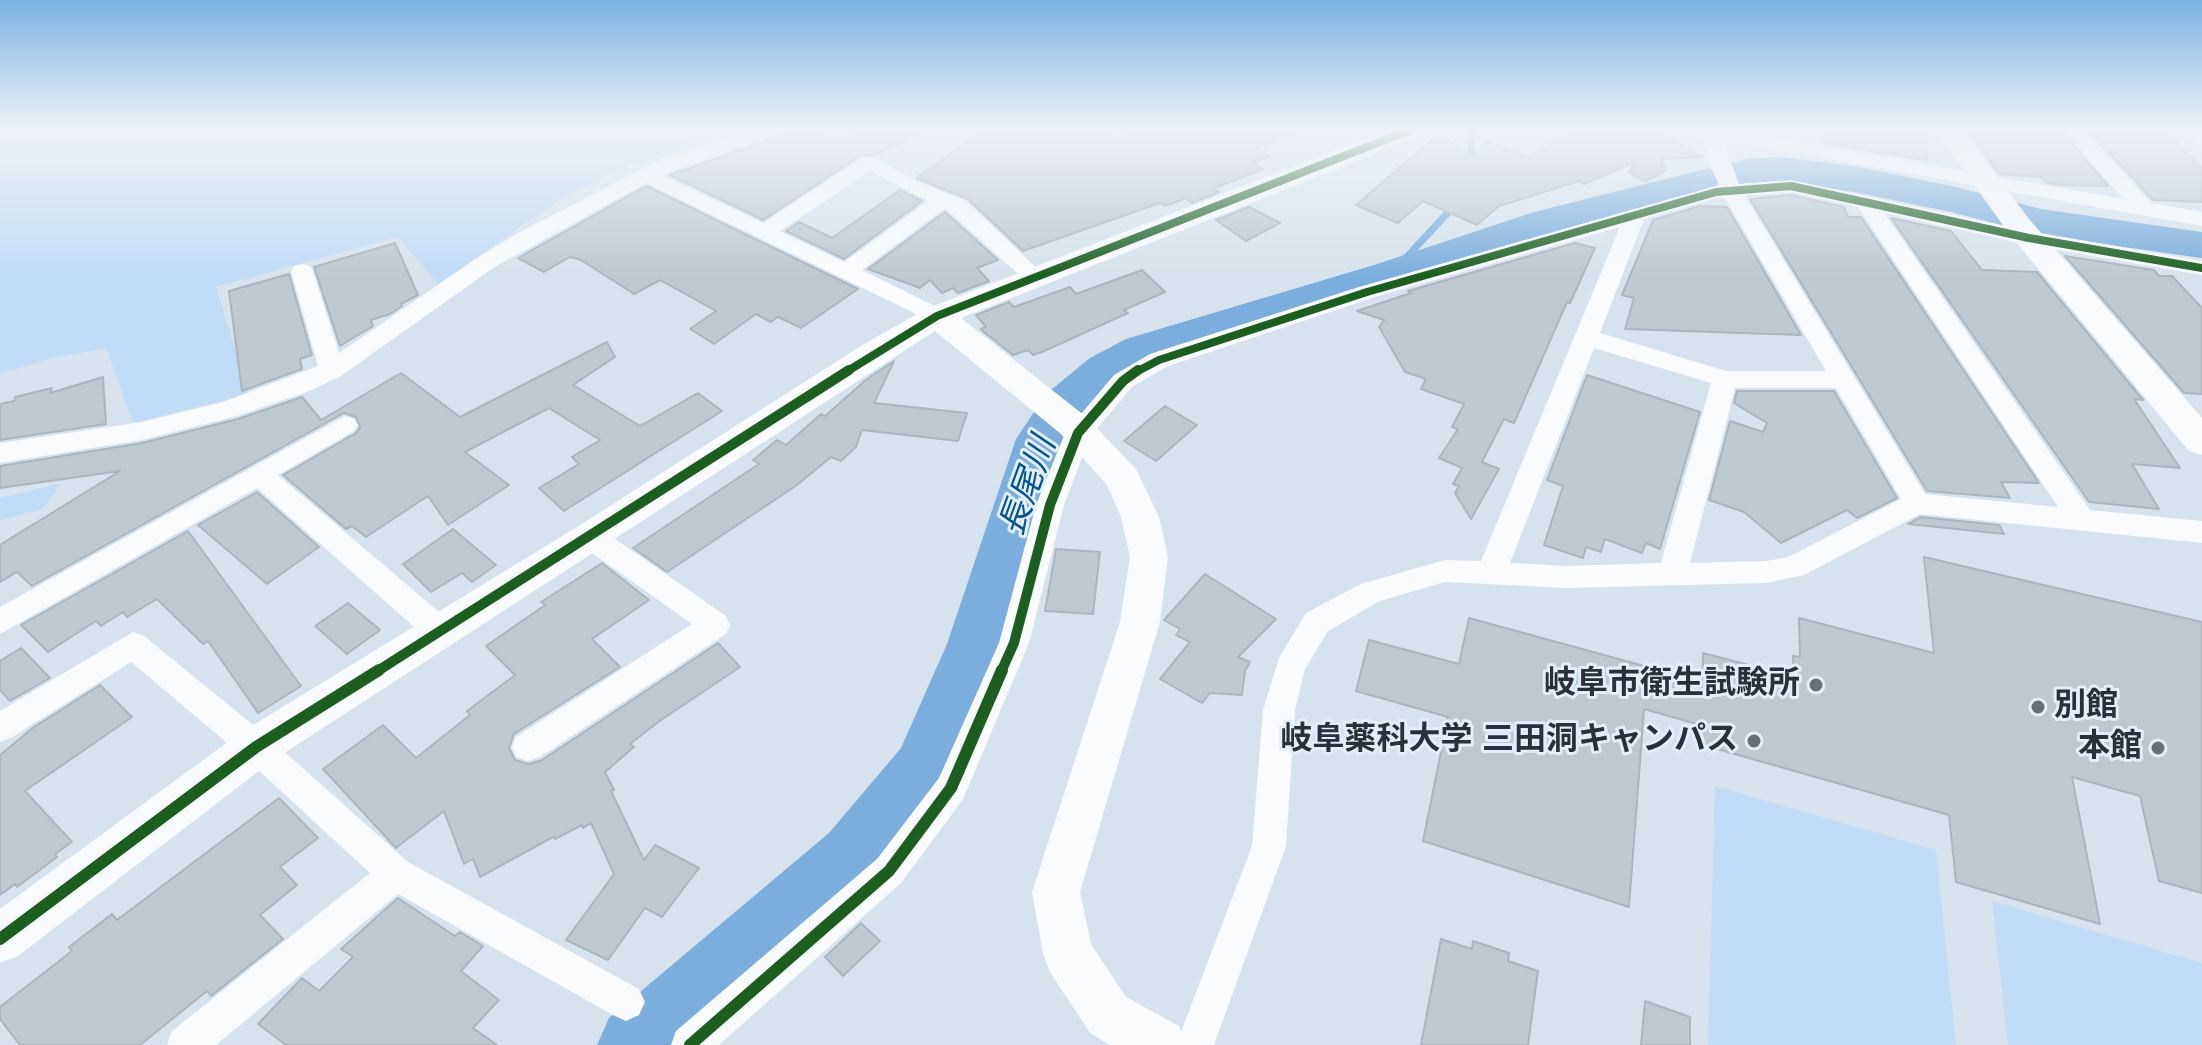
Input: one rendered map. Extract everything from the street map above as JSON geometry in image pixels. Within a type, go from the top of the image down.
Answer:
[{"type":"street","points":[[0,453],[85,442],[214,414],[303,384],[332,370],[485,263],[635,179]]},
{"type":"street","points":[[654,179],[937,316],[1076,429],[1123,478],[1140,517],[1149,557],[1140,622],[1056,892],[1068,954],[1108,1015],[1160,1045]]},
{"type":"street","points":[[764,232],[844,179]]},
{"type":"street","points":[[898,179],[958,206],[1035,277]]},
{"type":"street","points":[[0,939],[256,747],[591,537],[876,352],[937,316],[1286,179]]},
{"type":"street","points":[[1891,179],[2202,268]]},
{"type":"street","points":[[1984,179],[2202,442]]},
{"type":"street","points":[[2117,179],[2144,209]]},
{"type":"street","points":[[1726,180],[1791,186],[1867,204],[2009,212],[2144,209],[2202,219]]},
{"type":"street","points":[[690,1045],[889,871],[951,788],[1014,643],[1050,505],[1076,429],[1123,381],[1159,360],[1367,292],[1716,192],[1726,180]]},
{"type":"street","points":[[1726,180],[1917,503]]},
{"type":"street","points":[[846,271],[943,200]]},
{"type":"street","points":[[1867,204],[2082,520]]},
{"type":"street","points":[[1492,571],[1636,213]]},
{"type":"street","points":[[302,271],[332,370]]},
{"type":"street","points":[[1586,337],[1725,379],[1842,380]]},
{"type":"street","points":[[1672,574],[1725,379]]},
{"type":"street","points":[[0,622],[345,425]]},
{"type":"street","points":[[259,474],[441,632]]},
{"type":"street","points":[[1195,1045],[1269,846],[1279,710],[1290,667],[1317,622],[1371,592],[1445,571],[1567,577],[1766,572],[1794,567],[1917,503],[2202,532]]},
{"type":"street","points":[[528,747],[715,625],[591,537]]},
{"type":"street","points":[[0,728],[133,645],[256,747],[396,874],[626,1002]]},
{"type":"street","points":[[186,1045],[396,874]]},
{"type":"shaded area","points":[[0,179],[600,179],[562,198],[438,284],[398,237],[216,287],[249,394],[133,423],[106,348],[53,358],[0,374]]},
{"type":"shaded area","points":[[62,483],[43,509],[0,520],[0,498]]},
{"type":"shaded area","points":[[1715,786],[1936,850],[1956,1045],[1708,1045]]},
{"type":"shaded area","points":[[1992,901],[2202,963],[2202,1045],[2008,1045]]},
{"type":"building","points":[[678,179],[825,179],[763,220]]},
{"type":"building","points":[[918,179],[1238,179],[1212,189],[1219,192],[1192,203],[1186,198],[1165,206],[1160,203],[1023,251],[968,199]]},
{"type":"building","points":[[1387,179],[1596,179],[1584,184],[1579,181],[1499,206],[1477,225],[1423,201],[1398,223],[1356,205]]},
{"type":"building","points":[[2043,179],[2102,179],[2108,186],[2060,185]]},
{"type":"building","points":[[2133,179],[2202,179],[2202,202],[2153,200]]},
{"type":"building","points":[[646,186],[858,289],[801,328],[778,317],[771,322],[756,314],[714,344],[690,329],[716,311],[660,280],[634,294],[581,260],[570,257],[544,272],[518,258]]},
{"type":"building","points":[[900,190],[922,201],[844,259],[786,231],[799,222],[832,238]]},
{"type":"building","points":[[1791,195],[1844,207],[1848,217],[1861,217],[2039,483],[2001,482],[2010,498],[1927,491],[1750,199]]},
{"type":"building","points":[[1700,206],[1727,207],[1801,335],[1625,329],[1634,298],[1622,295],[1653,220]]},
{"type":"building","points":[[1249,207],[1280,223],[1246,241],[1216,220]]},
{"type":"building","points":[[945,212],[998,260],[977,268],[989,281],[958,293],[953,288],[942,293],[930,280],[920,288],[868,269]]},
{"type":"building","points":[[1891,218],[1951,231],[1982,270],[2037,272],[2143,400],[2134,399],[2180,468],[2132,464],[2159,509],[2089,502]]},
{"type":"building","points":[[395,243],[418,295],[390,314],[371,320],[373,326],[340,346],[314,267]]},
{"type":"building","points":[[1575,243],[1595,248],[1570,303],[1567,302],[1514,423],[1504,419],[1482,462],[1499,469],[1471,519],[1455,493],[1459,486],[1453,484],[1462,468],[1439,458],[1458,429],[1452,427],[1464,404],[1421,389],[1426,379],[1405,372],[1379,327],[1384,320],[1357,311],[1411,293],[1408,291]]},
{"type":"building","points":[[2065,256],[2154,270],[2159,276],[2172,276],[2202,308],[2202,394],[2184,393]]},
{"type":"building","points":[[1142,270],[1165,292],[1124,310],[1128,313],[1033,355],[1028,350],[1013,355],[981,329],[986,327],[976,315],[1009,302],[1014,307],[1070,287],[1076,294]]},
{"type":"building","points":[[289,274],[312,355],[300,359],[302,369],[242,391],[229,291]]},
{"type":"building","points":[[607,342],[615,357],[573,385],[640,426],[698,393],[722,411],[564,511],[539,488],[579,464],[572,457],[600,440],[549,408],[465,452],[509,485],[448,525],[428,496],[366,537],[352,526],[346,529],[283,475],[356,433],[360,427],[356,417],[344,413],[32,586],[17,572],[0,582],[0,545],[120,471],[0,488],[0,466],[142,443],[238,419],[302,397],[321,420],[401,373],[460,417]]},
{"type":"building","points":[[894,361],[874,403],[967,413],[958,441],[862,430],[856,447],[841,461],[831,457],[797,485],[667,572],[633,548],[759,464],[753,460],[777,440],[786,445],[821,414],[825,416],[867,379]]},
{"type":"building","points":[[1587,375],[1700,412],[1660,549],[1646,543],[1642,553],[1605,539],[1601,552],[1586,547],[1583,558],[1544,545],[1563,486],[1547,480]]},
{"type":"building","points":[[103,377],[106,424],[0,440],[0,404],[14,401],[15,397],[52,388],[50,393]]},
{"type":"building","points":[[1737,391],[1834,391],[1897,498],[1857,518],[1847,510],[1781,543],[1744,512],[1709,500],[1730,421],[1763,432],[1767,423],[1734,403]]},
{"type":"building","points":[[1165,406],[1197,425],[1156,461],[1124,441]]},
{"type":"building","points":[[257,492],[319,547],[267,584],[198,525]]},
{"type":"building","points":[[1921,517],[1999,525],[2004,534],[1908,524]]},
{"type":"building","points":[[453,529],[496,565],[472,582],[462,573],[431,592],[403,564]]},
{"type":"building","points":[[188,531],[301,686],[258,713],[208,641],[203,644],[157,599],[127,617],[123,612],[101,626],[96,621],[48,652],[21,625]]},
{"type":"building","points":[[1056,549],[1100,552],[1093,614],[1045,611]]},
{"type":"building","points":[[1924,557],[2202,622],[2202,893],[2159,881],[2140,796],[2072,777],[2100,924],[1956,882],[1949,815],[1696,743],[1697,724],[1644,709],[1629,907],[1423,841],[1448,717],[1356,691],[1369,640],[1459,664],[1469,618],[1648,667],[1648,674],[1702,689],[1703,653],[1794,677],[1793,656],[1800,657],[1799,618],[1934,653]]},
{"type":"building","points":[[602,563],[649,600],[592,639],[620,667],[514,734],[509,748],[515,760],[529,764],[542,760],[718,643],[740,667],[630,744],[634,747],[605,772],[644,860],[655,845],[699,868],[662,917],[645,908],[608,960],[566,940],[614,874],[591,823],[555,839],[553,837],[480,877],[473,859],[464,864],[444,811],[396,848],[323,769],[383,725],[416,758],[470,715],[467,711],[515,675],[486,646],[545,605],[541,602]]},
{"type":"building","points":[[1205,574],[1276,619],[1238,657],[1250,662],[1245,671],[1242,695],[1210,693],[1202,703],[1160,679],[1190,642],[1176,635],[1180,629],[1164,620]]},
{"type":"building","points":[[348,603],[380,630],[347,654],[315,626]]},
{"type":"building","points":[[21,648],[50,678],[10,701],[0,690],[0,661]]},
{"type":"building","points":[[100,685],[132,717],[25,791],[72,842],[17,887],[15,884],[0,895],[0,755],[34,727]]},
{"type":"building","points":[[279,798],[318,838],[280,867],[297,885],[260,915],[283,939],[211,996],[207,991],[140,1045],[20,1045],[0,1019],[0,1007],[72,951],[69,947],[112,914],[117,920]]},
{"type":"building","points":[[398,898],[455,936],[460,932],[483,946],[461,971],[499,1000],[473,1028],[497,1045],[286,1045],[258,1024],[302,978],[319,991],[353,957],[341,949]]},
{"type":"building","points":[[861,923],[880,941],[843,976],[825,957]]},
{"type":"building","points":[[1441,939],[1472,949],[1473,941],[1509,953],[1508,961],[1538,971],[1528,1045],[1421,1045]]},
{"type":"building","points":[[1645,1001],[1690,1017],[1690,1045],[1641,1045]]},
{"type":"waterway","name":"長尾川","points":[[636,1045],[854,856],[926,767],[977,644],[1042,439],[1064,407],[1108,370],[1143,350],[1390,275],[1549,221],[1715,179]]},
{"type":"waterway","name":"長尾川","points":[[1852,179],[1956,200],[2039,222],[2202,245]]},
{"type":"waterway","points":[[1390,275],[1455,205]]},
{"type":"cycle path","points":[[0,939],[256,747],[591,537],[876,352],[937,316],[1286,179]]},
{"type":"cycle path","points":[[690,1045],[889,871],[951,788],[1014,643],[1050,505],[1078,433],[1123,381],[1139,369],[1367,292],[1716,192],[1791,186],[2029,238],[2202,268]]},
{"type":"place","name":"岐阜市衛生試験所","points":[[1816,685]]},
{"type":"place","name":"別館","points":[[2038,707]]},
{"type":"place","name":"岐阜薬科大学 三田洞キャンパス","points":[[1754,741]]},
{"type":"place","name":"本館","points":[[2158,748]]}]
